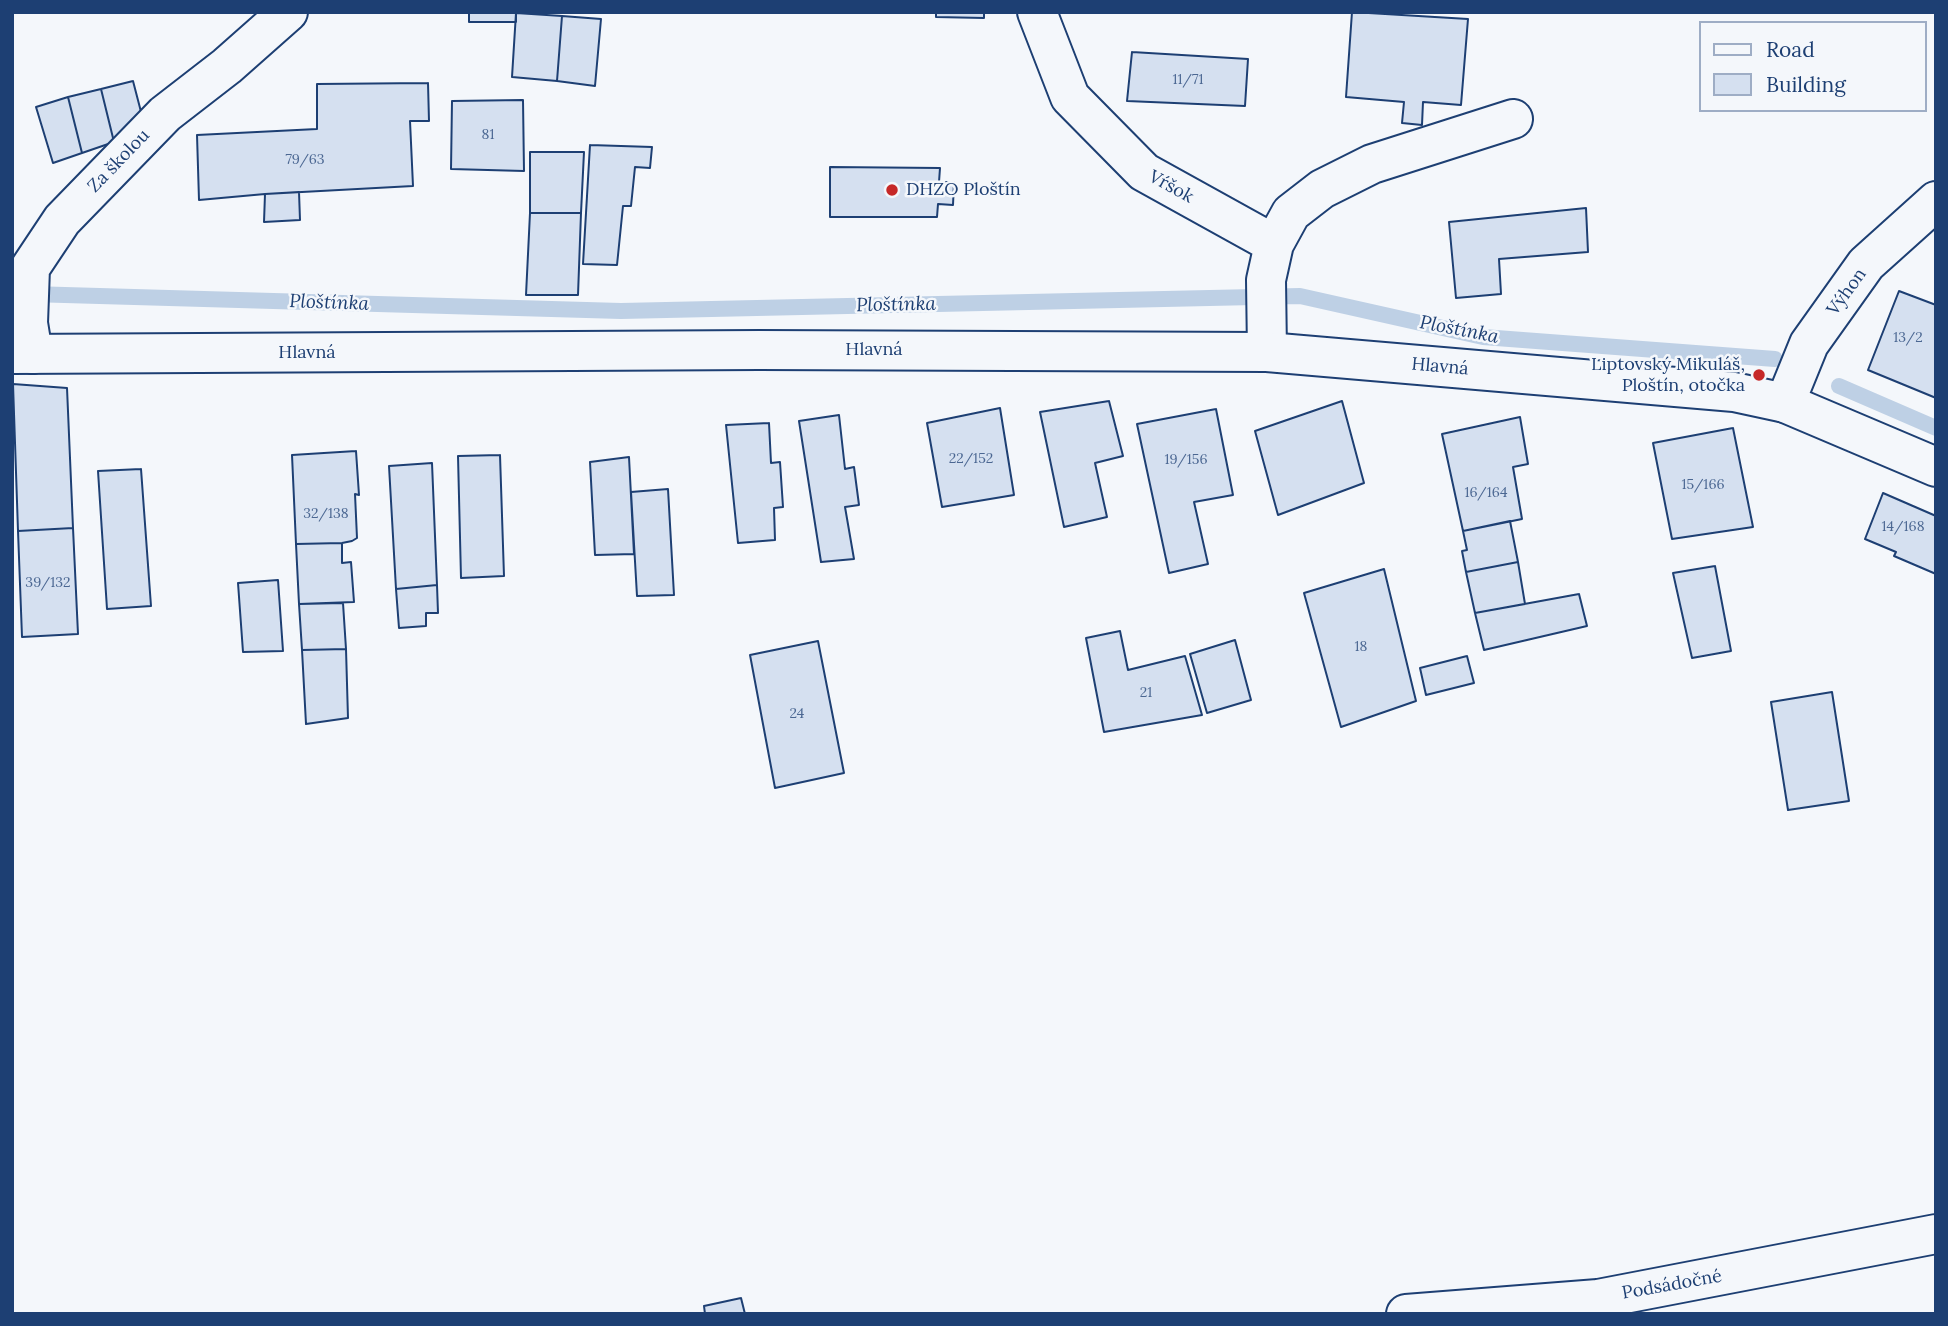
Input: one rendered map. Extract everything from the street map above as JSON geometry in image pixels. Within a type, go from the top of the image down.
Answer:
[{"type":"street","name":"Za školou","points":[[25,344],[27,259],[165,114],[228,66],[288,12]]},
{"type":"street","name":"Vŕšok","points":[[1037,12],[1070,97],[1144,172],[1270,262]]},
{"type":"street","points":[[1268,339],[1270,262],[1291,213],[1322,189],[1372,164],[1513,119]]},
{"type":"street","name":"Výhon","points":[[1785,403],[1809,344],[1866,264],[1936,201]]},
{"type":"street","name":"Hlavná","points":[[25,344],[759,350],[1268,339],[1734,392],[1785,403],[1936,467]]},
{"type":"street","name":"Podsádočné","points":[[1406,1314],[1598,1298],[1936,1234]]},
{"type":"building","points":[[469,12],[516,12],[516,22],[469,22]]},
{"type":"building","points":[[936,12],[984,12],[984,18],[936,17]]},
{"type":"building","points":[[1352,12],[1468,19],[1461,105],[1423,102],[1422,125],[1402,123],[1404,102],[1346,97]]},
{"type":"building","points":[[516,13],[562,16],[557,81],[512,77]]},
{"type":"building","points":[[562,16],[601,19],[595,86],[557,81]]},
{"type":"building","points":[[1132,52],[1248,59],[1245,106],[1127,101]]},
{"type":"building","points":[[133,81],[146,131],[114,142],[101,89]]},
{"type":"building","points":[[428,83],[429,121],[410,121],[413,186],[199,200],[197,135],[317,129],[317,84]]},
{"type":"building","points":[[101,89],[114,142],[82,153],[68,97]]},
{"type":"building","points":[[68,97],[82,153],[53,163],[36,107]]},
{"type":"building","points":[[523,100],[524,171],[451,169],[452,101]]},
{"type":"building","points":[[590,145],[652,147],[650,168],[635,167],[631,206],[623,206],[617,265],[583,264]]},
{"type":"building","points":[[530,152],[584,152],[581,213],[530,213]]},
{"type":"building","points":[[830,167],[940,168],[939,182],[954,182],[953,205],[938,204],[937,217],[830,217]]},
{"type":"building","points":[[299,192],[300,220],[264,222],[265,194]]},
{"type":"building","points":[[1586,208],[1588,252],[1499,259],[1501,294],[1456,298],[1449,222]]},
{"type":"building","points":[[530,213],[581,213],[578,295],[526,295]]},
{"type":"building","points":[[1899,291],[1936,305],[1936,398],[1868,370]]},
{"type":"building","points":[[13,384],[67,388],[73,528],[18,531]]},
{"type":"building","points":[[1109,401],[1123,456],[1095,463],[1107,517],[1064,527],[1040,412]]},
{"type":"building","points":[[1342,401],[1364,483],[1278,515],[1255,431]]},
{"type":"building","points":[[1000,408],[1014,495],[942,507],[927,423]]},
{"type":"building","points":[[1216,409],[1233,495],[1194,502],[1208,564],[1169,573],[1137,424]]},
{"type":"building","points":[[839,415],[845,469],[854,467],[859,505],[845,507],[854,559],[821,562],[799,421]]},
{"type":"building","points":[[1520,417],[1528,464],[1513,467],[1522,519],[1463,531],[1442,434]]},
{"type":"building","points":[[769,423],[771,463],[780,462],[783,507],[774,508],[775,540],[738,543],[726,425]]},
{"type":"building","points":[[1733,428],[1753,527],[1672,539],[1653,443]]},
{"type":"building","points":[[356,451],[359,495],[355,494],[357,538],[342,543],[296,544],[292,455]]},
{"type":"building","points":[[500,455],[504,576],[461,578],[458,456]]},
{"type":"building","points":[[629,457],[634,554],[595,555],[590,462]]},
{"type":"building","points":[[432,463],[437,585],[396,589],[389,466]]},
{"type":"building","points":[[141,469],[151,606],[107,609],[98,471]]},
{"type":"building","points":[[668,489],[674,595],[637,596],[631,492]]},
{"type":"building","points":[[1883,493],[1936,516],[1936,574],[1894,556],[1896,552],[1865,539]]},
{"type":"building","points":[[1510,521],[1518,562],[1466,572],[1462,551],[1467,550],[1463,531]]},
{"type":"building","points":[[73,528],[78,634],[22,637],[18,531]]},
{"type":"building","points":[[342,543],[342,563],[351,562],[354,602],[299,604],[296,544]]},
{"type":"building","points":[[1518,562],[1525,604],[1475,613],[1466,572]]},
{"type":"building","points":[[1715,566],[1731,651],[1692,658],[1673,573]]},
{"type":"building","points":[[1384,569],[1416,701],[1341,727],[1304,593]]},
{"type":"building","points":[[278,580],[283,651],[243,652],[238,583]]},
{"type":"building","points":[[437,585],[438,613],[426,613],[426,626],[399,628],[396,589]]},
{"type":"building","points":[[1579,594],[1587,626],[1484,650],[1475,613]]},
{"type":"building","points":[[343,603],[346,649],[302,650],[299,604]]},
{"type":"building","points":[[1120,631],[1128,670],[1185,656],[1202,715],[1104,732],[1086,638]]},
{"type":"building","points":[[1235,640],[1251,700],[1207,713],[1190,654]]},
{"type":"building","points":[[818,641],[844,773],[775,788],[750,655]]},
{"type":"building","points":[[346,649],[348,718],[306,724],[302,650]]},
{"type":"building","points":[[1467,656],[1474,683],[1426,695],[1420,668]]},
{"type":"building","points":[[1832,692],[1849,801],[1788,810],[1771,702]]},
{"type":"building","points":[[741,1298],[745,1314],[705,1314],[704,1306]]},
{"type":"waterway","name":"Ploštínka","points":[[30,294],[621,311],[1300,296],[1483,337],[1775,359]]},
{"type":"waterway","name":"Ploštínka","points":[[1839,386],[1936,428]]},
{"type":"place","name":"DHZO Ploštín","points":[[892,190]]},
{"type":"place","name":"Liptovský Mikuláš, Ploštín, otočka","points":[[1759,375]]}]
